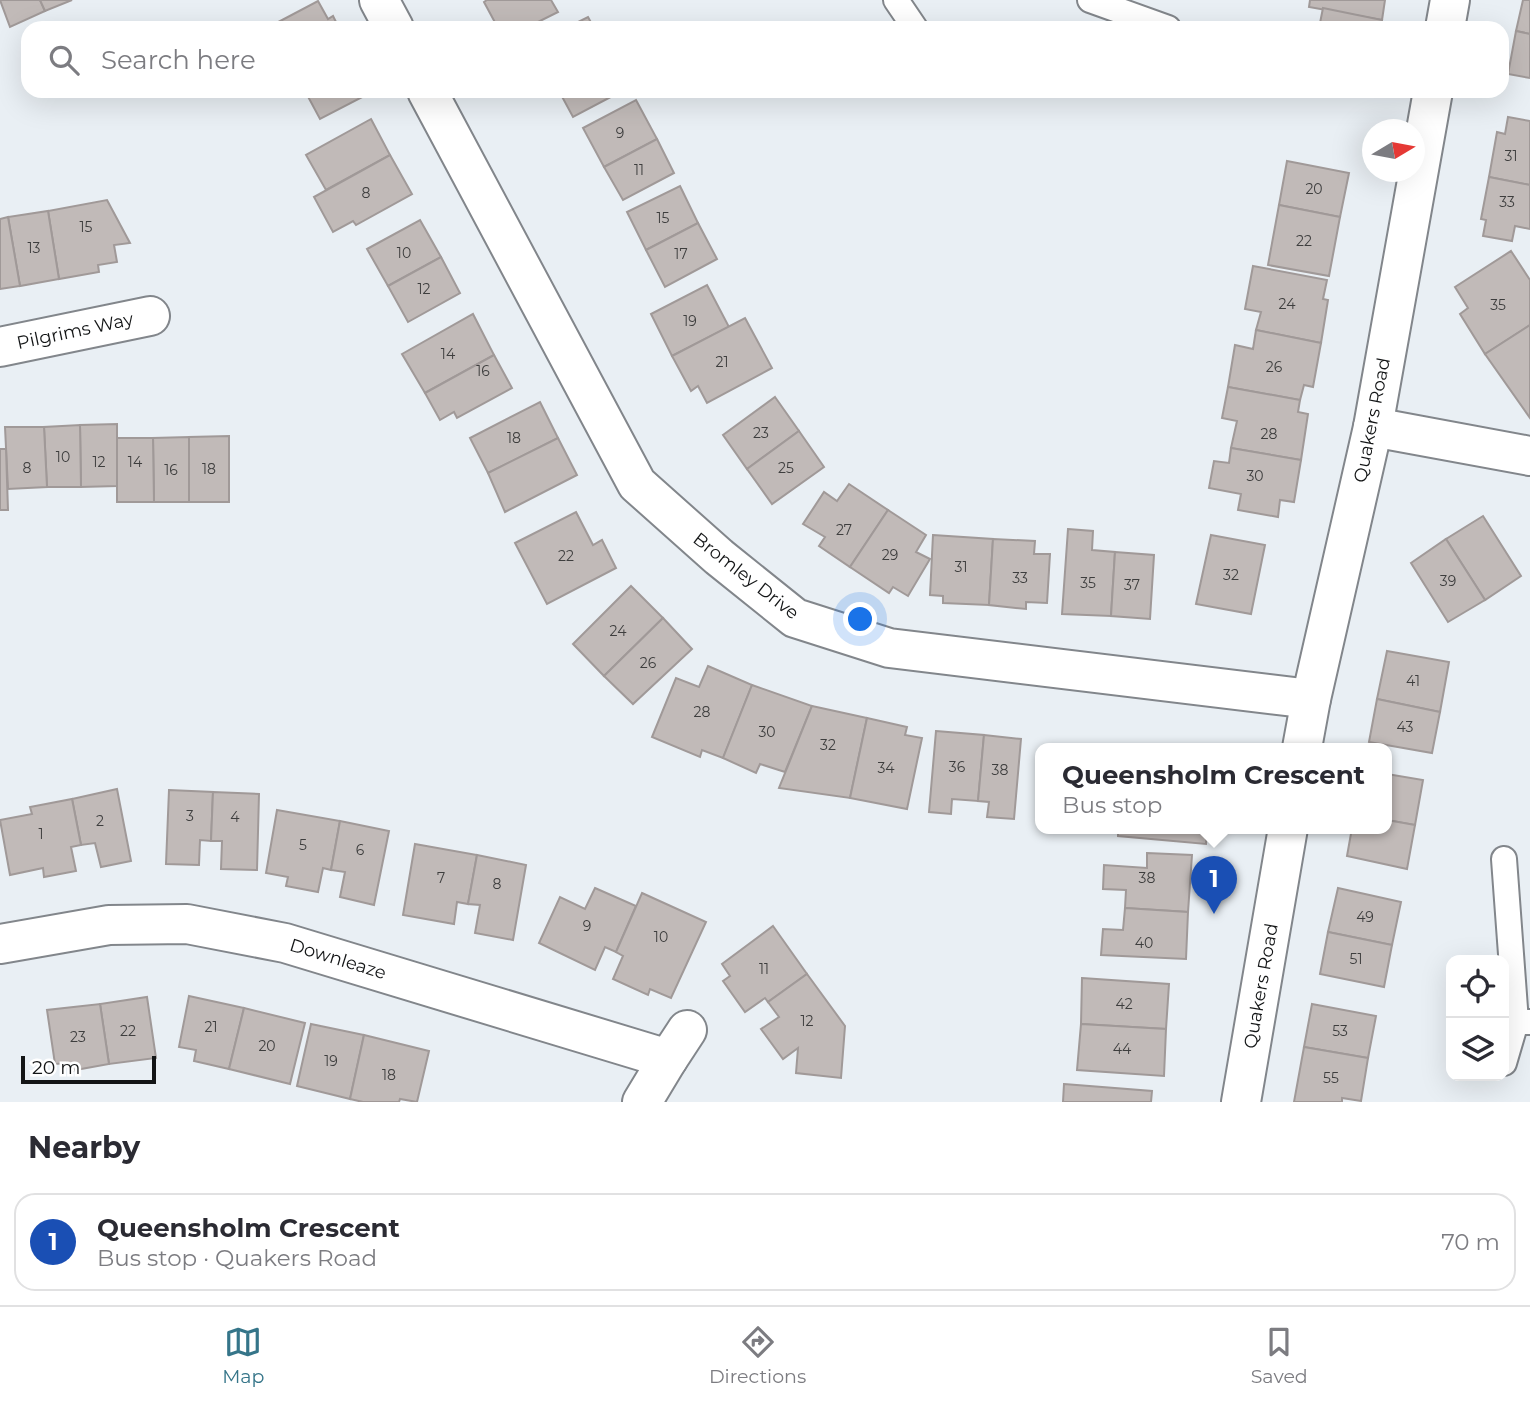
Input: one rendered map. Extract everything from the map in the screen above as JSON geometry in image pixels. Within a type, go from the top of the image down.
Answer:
[{"type":"street","points":[[379,0],[390,21]]},
{"type":"street","points":[[1446,21],[1450,0]]},
{"type":"street","name":"Bromley Drive","points":[[431,98],[637,484],[719,557],[795,618],[888,648],[1311,699]]},
{"type":"street","name":"Quakers Road","points":[[1303,743],[1373,428],[1432,98]]},
{"type":"street","name":"Pilgrims Way","points":[[0,347],[150,316]]},
{"type":"street","points":[[1373,428],[1530,456]]},
{"type":"street","name":"Quakers Road","points":[[1241,1102],[1287,834]]},
{"type":"street","name":"Downleaze","points":[[0,944],[109,925],[187,923],[285,943],[677,1044],[642,1102]]},
{"type":"lane","points":[[897,0],[910,21]]},
{"type":"lane","points":[[1090,0],[1148,21]]},
{"type":"lane","points":[[1504,859],[1523,1022],[1509,1052]]},
{"type":"building","points":[[0,0],[40,0],[45,11],[10,27]]},
{"type":"building","points":[[40,0],[72,0],[45,11]]},
{"type":"building","points":[[551,0],[558,12],[540,21],[494,21],[484,2]]},
{"type":"building","points":[[1310,0],[1385,0],[1382,20],[1309,7]]},
{"type":"building","points":[[1523,0],[1530,0],[1530,34],[1516,31]]},
{"type":"building","points":[[318,1],[328,19],[333,16],[336,21],[280,21]]},
{"type":"building","points":[[1323,8],[1382,20],[1382,21],[1320,21]]},
{"type":"building","points":[[1516,31],[1530,34],[1530,78],[1509,74]]},
{"type":"building","points":[[309,98],[360,98],[320,119]]},
{"type":"building","points":[[563,98],[609,98],[573,117]]},
{"type":"building","points":[[636,100],[657,139],[604,167],[583,128]]},
{"type":"building","points":[[1508,117],[1530,121],[1530,185],[1489,177],[1497,132],[1505,134]]},
{"type":"building","points":[[371,119],[390,155],[326,190],[306,155]]},
{"type":"building","points":[[657,139],[674,173],[623,200],[604,167]]},
{"type":"building","points":[[390,155],[412,194],[356,225],[353,221],[333,232],[314,197]]},
{"type":"building","points":[[1287,161],[1349,173],[1340,217],[1279,205]]},
{"type":"building","points":[[1489,177],[1530,185],[1530,229],[1515,226],[1512,241],[1483,236],[1486,220],[1481,219]]},
{"type":"building","points":[[680,186],[698,223],[646,250],[627,212]]},
{"type":"building","points":[[107,200],[130,243],[114,245],[117,262],[98,265],[99,272],[59,279],[48,211]]},
{"type":"building","points":[[1279,205],[1340,217],[1329,276],[1268,265]]},
{"type":"building","points":[[48,211],[59,279],[20,286],[8,217]]},
{"type":"building","points":[[8,217],[20,286],[0,289],[0,219]]},
{"type":"building","points":[[420,220],[441,257],[388,286],[367,249]]},
{"type":"building","points":[[698,223],[717,259],[665,287],[646,250]]},
{"type":"building","points":[[1511,251],[1530,280],[1530,325],[1485,354],[1460,314],[1468,308],[1455,287]]},
{"type":"building","points":[[441,257],[460,293],[408,322],[388,286]]},
{"type":"building","points":[[1253,266],[1327,280],[1323,299],[1328,300],[1321,343],[1256,330],[1261,312],[1245,309]]},
{"type":"building","points":[[707,285],[729,327],[672,356],[651,314]]},
{"type":"building","points":[[473,314],[494,355],[425,393],[402,354]]},
{"type":"building","points":[[745,318],[772,368],[707,403],[698,386],[691,391],[672,356]]},
{"type":"building","points":[[1530,325],[1530,418],[1485,354]]},
{"type":"building","points":[[1256,330],[1321,343],[1313,387],[1304,385],[1300,400],[1228,387],[1235,345],[1253,349]]},
{"type":"building","points":[[494,355],[512,388],[457,418],[454,412],[440,420],[425,393]]},
{"type":"building","points":[[1228,387],[1300,400],[1298,412],[1308,414],[1301,460],[1231,448],[1237,421],[1222,418]]},
{"type":"building","points":[[775,397],[799,431],[747,469],[723,435]]},
{"type":"building","points":[[540,402],[558,438],[488,473],[470,438]]},
{"type":"building","points":[[117,424],[117,486],[81,487],[80,425]]},
{"type":"building","points":[[80,425],[81,487],[47,487],[44,427]]},
{"type":"building","points":[[5,427],[44,427],[47,487],[8,489]]},
{"type":"building","points":[[799,431],[824,467],[772,504],[747,469]]},
{"type":"building","points":[[229,436],[229,502],[189,502],[189,437]]},
{"type":"building","points":[[189,437],[189,502],[154,502],[153,438]]},
{"type":"building","points":[[117,438],[153,438],[154,502],[117,502]]},
{"type":"building","points":[[558,438],[577,475],[505,512],[488,473]]},
{"type":"building","points":[[1231,448],[1301,460],[1294,502],[1280,500],[1278,517],[1238,510],[1241,494],[1209,488],[1214,461],[1229,463]]},
{"type":"building","points":[[0,449],[6,449],[8,510],[0,510]]},
{"type":"building","points":[[849,484],[888,510],[850,567],[819,546],[825,537],[803,524],[824,492],[837,501]]},
{"type":"building","points":[[888,510],[926,535],[916,552],[930,559],[908,596],[893,587],[889,593],[850,567]]},
{"type":"building","points":[[576,512],[593,545],[602,540],[616,568],[547,604],[515,543]]},
{"type":"building","points":[[1483,516],[1521,576],[1485,600],[1446,539]]},
{"type":"building","points":[[1068,529],[1093,531],[1092,550],[1115,552],[1111,616],[1062,614]]},
{"type":"building","points":[[933,535],[993,539],[989,605],[943,603],[943,596],[930,595]]},
{"type":"building","points":[[1211,535],[1265,545],[1251,614],[1196,604]]},
{"type":"building","points":[[993,539],[1035,541],[1034,554],[1050,554],[1047,603],[1026,602],[1026,609],[989,605]]},
{"type":"building","points":[[1446,539],[1485,600],[1448,622],[1411,563]]},
{"type":"building","points":[[1115,552],[1154,555],[1150,619],[1111,616]]},
{"type":"building","points":[[631,586],[663,618],[604,676],[573,644]]},
{"type":"building","points":[[663,618],[692,649],[633,704],[604,676]]},
{"type":"building","points":[[1387,651],[1449,662],[1440,712],[1377,699]]},
{"type":"building","points":[[708,666],[752,685],[723,758],[702,750],[700,757],[652,737],[676,678],[699,687]]},
{"type":"building","points":[[752,685],[812,706],[785,772],[760,764],[756,773],[723,758]]},
{"type":"building","points":[[1377,699],[1440,712],[1432,753],[1392,746],[1392,743],[1369,742]]},
{"type":"building","points":[[812,706],[867,718],[850,798],[779,788]]},
{"type":"building","points":[[867,718],[907,727],[905,735],[922,738],[907,809],[850,798]]},
{"type":"building","points":[[936,731],[984,735],[978,801],[952,799],[951,814],[929,812]]},
{"type":"building","points":[[984,735],[1021,739],[1014,819],[987,817],[989,802],[978,801]]},
{"type":"building","points":[[1392,775],[1423,780],[1415,825],[1392,821]]},
{"type":"building","points":[[117,789],[131,861],[101,867],[95,843],[81,845],[72,799]]},
{"type":"building","points":[[169,790],[213,792],[211,841],[200,840],[199,865],[166,864]]},
{"type":"building","points":[[213,792],[259,794],[257,870],[221,869],[222,841],[211,841]]},
{"type":"building","points":[[72,799],[81,845],[71,847],[76,871],[44,877],[43,868],[10,875],[0,820],[32,814],[30,807]]},
{"type":"building","points":[[277,810],[340,821],[331,870],[323,868],[318,892],[286,886],[288,877],[266,873]]},
{"type":"building","points":[[340,821],[389,831],[374,905],[340,897],[345,872],[331,870]]},
{"type":"building","points":[[1392,821],[1415,825],[1407,869],[1347,856],[1351,834],[1392,834]]},
{"type":"building","points":[[1118,834],[1207,834],[1206,844]]},
{"type":"building","points":[[415,844],[477,855],[468,904],[457,902],[454,924],[403,915]]},
{"type":"building","points":[[1147,853],[1192,855],[1188,912],[1125,908],[1126,890],[1103,889],[1104,865],[1147,868]]},
{"type":"building","points":[[477,855],[526,865],[513,940],[475,933],[480,905],[468,904]]},
{"type":"building","points":[[595,888],[636,906],[616,952],[605,947],[595,970],[539,943],[560,897],[585,909]]},
{"type":"building","points":[[1338,888],[1401,902],[1392,945],[1328,932]]},
{"type":"building","points":[[642,893],[706,922],[671,998],[650,989],[648,995],[613,979],[623,956],[616,952]]},
{"type":"building","points":[[1125,908],[1188,912],[1186,959],[1101,955],[1103,929],[1123,930]]},
{"type":"building","points":[[773,926],[807,974],[768,1002],[765,998],[745,1012],[723,981],[730,976],[722,964]]},
{"type":"building","points":[[1328,932],[1392,945],[1384,987],[1320,974]]},
{"type":"building","points":[[807,974],[845,1026],[841,1078],[796,1073],[798,1048],[783,1059],[761,1029],[779,1017],[768,1002]]},
{"type":"building","points":[[1082,978],[1169,984],[1166,1029],[1081,1024]]},
{"type":"building","points":[[189,996],[244,1008],[229,1069],[194,1061],[196,1050],[179,1047]]},
{"type":"building","points":[[147,997],[156,1058],[109,1064],[100,1004]]},
{"type":"building","points":[[100,1004],[109,1064],[70,1071],[69,1063],[55,1064],[47,1010]]},
{"type":"building","points":[[1312,1004],[1376,1016],[1368,1058],[1304,1047]]},
{"type":"building","points":[[244,1008],[305,1023],[290,1084],[229,1069]]},
{"type":"building","points":[[311,1024],[364,1035],[350,1099],[297,1086]]},
{"type":"building","points":[[1081,1024],[1166,1029],[1164,1076],[1077,1070]]},
{"type":"building","points":[[364,1035],[429,1051],[417,1102],[400,1099],[399,1102],[363,1102],[350,1099]]},
{"type":"building","points":[[1304,1047],[1368,1058],[1361,1101],[1342,1098],[1342,1102],[1294,1102]]},
{"type":"building","points":[[1064,1084],[1152,1091],[1151,1102],[1063,1102]]},
{"type":"place","name":"Queensholm Crescent","points":[[1214,914]]}]
